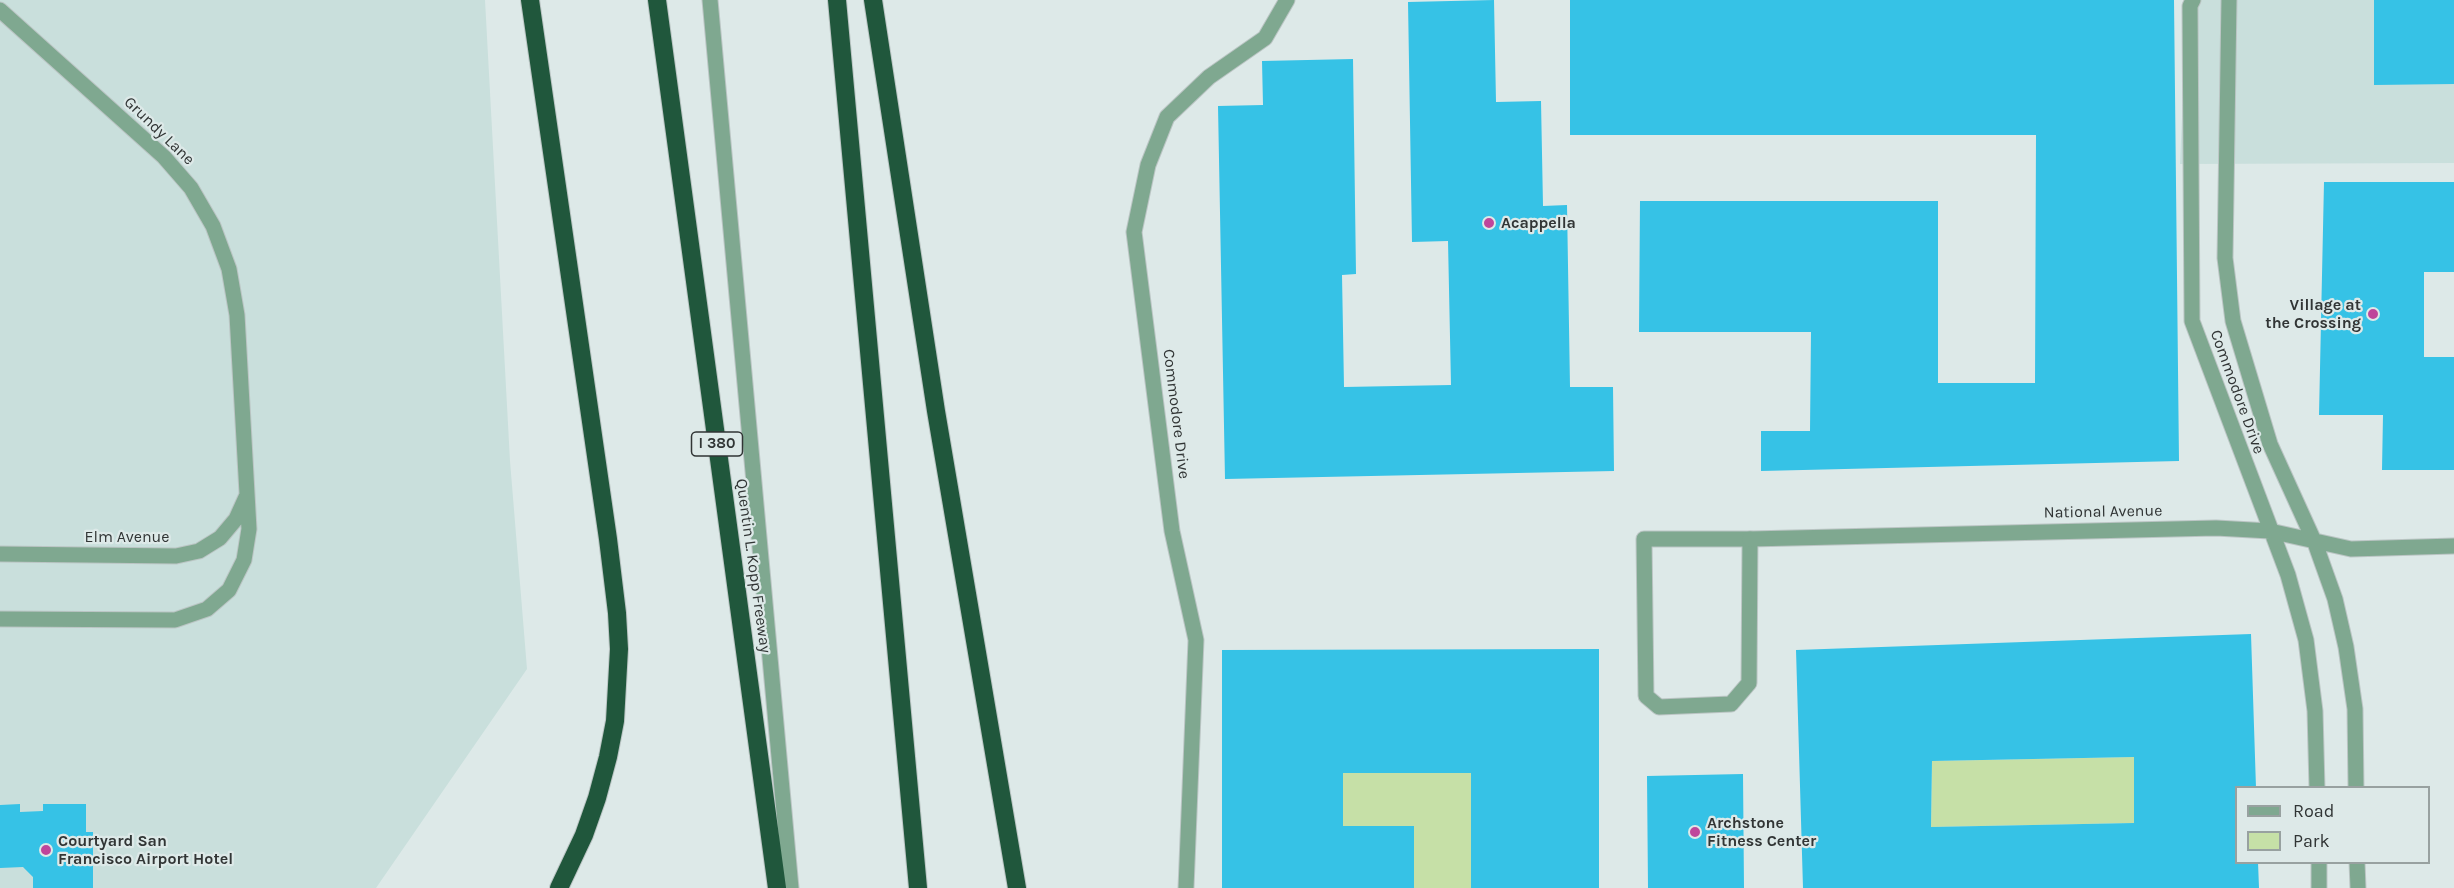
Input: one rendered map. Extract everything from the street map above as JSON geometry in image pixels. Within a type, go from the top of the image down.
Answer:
[{"type":"highway","points":[[530,0],[609,549],[619,649],[615,721],[608,757],[584,836],[559,888]]},
{"type":"highway","name":"Quentin L. Kopp Freeway","points":[[657,0],[777,888]]},
{"type":"highway","points":[[837,0],[918,888]]},
{"type":"highway","points":[[873,0],[936,411],[1017,888]]},
{"type":"street","points":[[710,0],[791,888]]},
{"type":"street","name":"Commodore Drive","points":[[1186,888],[1196,640],[1172,531],[1134,232],[1148,165],[1167,117],[1209,77],[1265,38],[1287,0]]},
{"type":"street","name":"Commodore Drive","points":[[2193,0],[2190,6],[2192,321],[2288,574],[2306,640],[2315,711],[2317,786]]},
{"type":"street","name":"Commodore Drive","points":[[2229,0],[2225,258],[2233,321],[2270,444],[2315,543],[2335,599],[2346,647],[2355,709],[2356,786]]},
{"type":"street","name":"Grundy Lane","points":[[0,10],[164,157],[191,188],[213,226],[229,268],[237,315],[247,495]]},
{"type":"street","points":[[0,619],[175,620],[207,609],[230,590],[244,560],[249,530],[247,495]]},
{"type":"street","name":"Elm Avenue","points":[[0,555],[176,556],[199,551],[220,538],[236,519],[247,495]]},
{"type":"street","name":"National Avenue","points":[[1750,538],[1749,682],[1731,704],[1659,707],[1646,696],[1644,539],[2216,528],[2270,531],[2315,543],[2351,549],[2454,546]]},
{"type":"street","points":[[2319,864],[2319,888]]},
{"type":"street","points":[[2357,864],[2358,888]]},
{"type":"shaded area","points":[[0,0],[485,0],[510,461],[527,669],[376,888],[0,888]]},
{"type":"shaded area","points":[[2187,0],[2454,0],[2454,163],[2180,164]]},
{"type":"green space","points":[[2134,757],[2134,823],[1931,827],[1932,761]]},
{"type":"green space","points":[[1343,773],[1471,773],[1471,888],[1414,888],[1414,826],[1343,826]]},
{"type":"building","name":"Acappella","points":[[1494,0],[1496,102],[1541,101],[1543,206],[1567,205],[1570,387],[1613,387],[1614,471],[1225,479],[1218,106],[1263,105],[1262,61],[1353,59],[1356,274],[1342,275],[1344,387],[1451,385],[1448,241],[1412,242],[1408,2]]},
{"type":"building","points":[[1570,0],[2174,0],[2179,461],[1761,471],[1761,431],[1810,431],[1811,332],[1639,332],[1640,201],[1938,201],[1938,383],[2035,383],[2036,135],[1570,135]]},
{"type":"building","points":[[2374,0],[2454,0],[2454,84],[2374,85]]},
{"type":"building","name":"Village at the Crossing","points":[[2324,182],[2454,182],[2454,272],[2424,272],[2424,357],[2454,357],[2454,470],[2382,470],[2383,415],[2319,415]]},
{"type":"building","points":[[2251,634],[2256,786],[2235,786],[2235,864],[2258,864],[2259,888],[1803,888],[1796,650]],"holes":[[[2134,757],[2134,823],[1931,827],[1932,761]]]},
{"type":"building","points":[[1599,649],[1599,888],[1471,888],[1471,773],[1343,773],[1343,826],[1414,826],[1414,888],[1222,888],[1222,650]]},
{"type":"building","name":"Archstone Fitness Center","points":[[1743,774],[1744,888],[1648,888],[1647,776]]},
{"type":"building","name":"Courtyard San Francisco Airport Hotel","points":[[20,804],[20,812],[43,811],[43,804],[86,804],[86,832],[93,832],[93,888],[33,888],[33,877],[23,867],[0,868],[0,805]]},
{"type":"place","name":"Acappella","points":[[1489,223]]},
{"type":"place","name":"Village at the Crossing","points":[[2373,314]]},
{"type":"place","name":"Archstone Fitness Center","points":[[1695,832]]},
{"type":"place","name":"Courtyard San Francisco Airport Hotel","points":[[46,850]]}]
